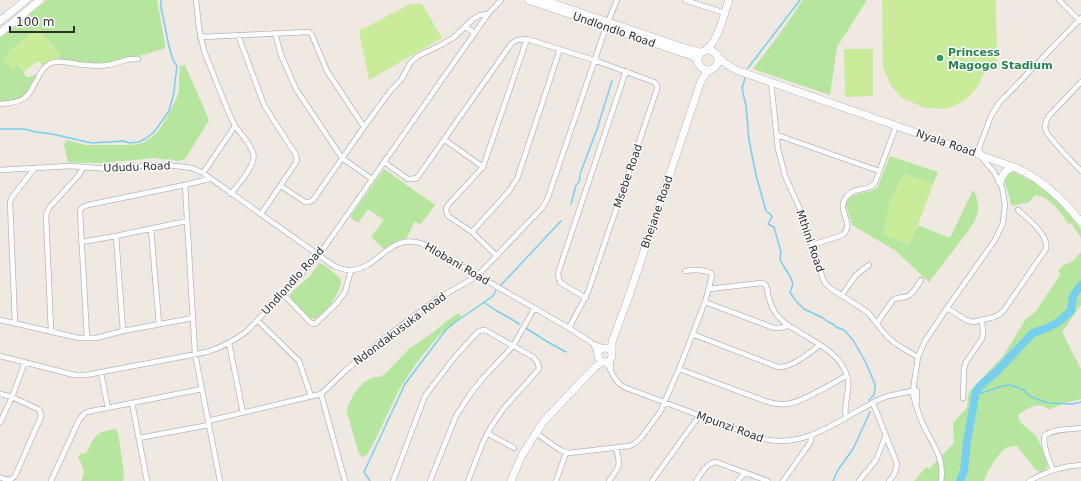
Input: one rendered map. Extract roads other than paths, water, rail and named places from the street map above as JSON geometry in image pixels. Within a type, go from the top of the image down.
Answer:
[{"type":"main road","points":[[0,21],[26,0]]},
{"type":"main road","points":[[0,33],[40,0]]},
{"type":"main road","name":"Undlondlo Road","points":[[528,0],[688,49],[699,52],[704,51]]},
{"type":"main road","name":"Undlondlo Road","points":[[543,0],[692,56],[699,64]]},
{"type":"main road","points":[[717,36],[716,54],[718,63],[712,69],[704,69],[699,64],[698,57],[711,46],[717,36],[729,0]]},
{"type":"main road","points":[[704,51],[710,50],[716,54]]},
{"type":"main road","name":"Nyala Road","points":[[716,54],[723,62],[736,70]]},
{"type":"main road","name":"Bhejane Road","points":[[511,481],[522,455],[536,433],[552,413],[605,355],[612,342],[630,293],[701,81],[702,74],[699,64]]},
{"type":"main road","name":"Nyala Road","points":[[712,69],[723,68],[736,70],[981,155]]},
{"type":"main road","name":"Bhejane Road","points":[[701,81],[707,72],[712,69]]},
{"type":"main road","points":[[981,155],[1014,167],[1035,178],[1065,203],[1081,222]]},
{"type":"main road","points":[[1000,182],[1004,172],[1014,167]]},
{"type":"street","points":[[196,0],[200,37],[204,51],[235,126],[250,147],[254,157],[252,164],[231,194]]},
{"type":"street","name":"Undlondlo Road","points":[[0,356],[80,376],[195,354],[218,348],[229,343],[247,331],[319,255],[488,14],[501,0]]},
{"type":"street","name":"Ndondakusuka Road","points":[[321,394],[345,371],[381,341],[438,298],[477,276],[542,208],[547,200],[594,60],[617,0]]},
{"type":"street","points":[[685,0],[725,13]]},
{"type":"street","points":[[981,155],[979,148],[999,103],[1080,20],[1059,0]]},
{"type":"street","points":[[281,186],[305,202],[313,200],[391,90],[401,80],[408,66],[418,56],[453,38],[472,20],[480,15],[488,14]]},
{"type":"street","points":[[464,27],[475,33]]},
{"type":"street","points":[[200,37],[275,33],[310,33],[324,66],[364,127]]},
{"type":"street","points":[[275,33],[296,89],[342,158],[372,179]]},
{"type":"street","points":[[238,35],[264,105],[296,155],[297,161],[261,214]]},
{"type":"street","points":[[384,162],[408,179],[417,178],[511,44],[517,40],[527,39],[486,161],[447,206],[446,210],[448,216],[472,232],[497,256]]},
{"type":"street","name":"Msebe Road","points":[[527,39],[626,71],[654,82],[657,85],[657,89],[586,298],[569,328]]},
{"type":"street","points":[[472,232],[509,191],[516,179],[560,49]]},
{"type":"street","points":[[0,104],[15,103],[25,98],[42,70],[51,63],[63,62],[98,66],[138,59]]},
{"type":"street","points":[[586,298],[561,283],[558,273],[626,71]]},
{"type":"street","name":"Mthini Road","points":[[771,82],[778,149],[785,176],[800,209],[824,282],[830,288],[866,311],[889,338],[918,357]]},
{"type":"street","points":[[1081,82],[1049,116],[1045,125],[1048,134],[1081,171]]},
{"type":"street","points":[[203,173],[235,126]]},
{"type":"street","points":[[812,246],[845,234],[848,225],[842,208],[845,198],[853,191],[869,188],[877,179],[896,126]]},
{"type":"street","points":[[777,135],[879,171]]},
{"type":"street","points":[[445,140],[482,167]]},
{"type":"street","name":"Nyala Road","points":[[941,481],[942,469],[940,458],[936,447],[922,423],[914,392],[914,380],[918,357],[930,333],[995,240],[1001,229],[1005,205],[1004,193],[994,172],[981,155]]},
{"type":"street","name":"Ududu Road","points":[[0,170],[70,166],[109,169],[141,165],[166,165],[192,168],[203,173],[209,179],[319,255]]},
{"type":"street","points":[[51,331],[46,215],[49,208],[84,167]]},
{"type":"street","points":[[15,323],[10,202],[12,197],[35,168]]},
{"type":"street","points":[[87,338],[81,242],[81,208],[83,206],[185,186],[209,179]]},
{"type":"street","points":[[185,186],[195,354],[220,481]]},
{"type":"street","points":[[947,308],[966,320],[973,322],[982,321],[1000,314],[1046,249],[1047,245],[1044,236],[1018,210]]},
{"type":"street","points":[[81,242],[187,222]]},
{"type":"street","points":[[151,229],[159,324]]},
{"type":"street","points":[[116,236],[123,331]]},
{"type":"street","name":"Hlobani Road","points":[[351,270],[364,267],[372,263],[392,246],[414,241],[423,244],[592,342],[605,355]]},
{"type":"street","points":[[283,294],[314,324],[337,303],[345,292],[351,270],[334,266],[319,255]]},
{"type":"street","points":[[842,295],[856,275],[869,265]]},
{"type":"street","points":[[536,433],[566,453],[629,446],[641,438],[665,402],[709,289],[712,276],[711,273],[697,269],[685,271]]},
{"type":"street","points":[[877,323],[895,298],[911,295],[921,280]]},
{"type":"street","points":[[709,289],[762,283],[765,284],[771,304],[780,319],[788,326],[828,350],[840,364],[848,382],[845,408],[846,417]]},
{"type":"street","points":[[705,302],[774,328],[788,326]]},
{"type":"street","points":[[430,481],[456,416],[483,378],[513,346],[534,309]]},
{"type":"street","points":[[0,320],[79,338],[96,338],[123,331],[193,318]]},
{"type":"street","points":[[257,320],[299,361],[311,396]]},
{"type":"street","points":[[963,398],[964,368],[966,362],[982,339],[982,321]]},
{"type":"street","points":[[393,481],[425,396],[454,358],[472,338],[479,331],[485,330],[533,358],[537,361],[539,368],[538,371],[504,408],[487,433],[468,481]]},
{"type":"street","points":[[692,334],[778,367],[786,367],[792,364],[820,345]]},
{"type":"street","points":[[592,342],[596,350],[605,355]]},
{"type":"street","points":[[229,343],[243,413]]},
{"type":"street","name":"Mpunzi Road","points":[[605,355],[615,380],[624,387],[767,440],[786,441],[811,436],[888,396],[914,392]]},
{"type":"street","points":[[0,422],[12,397],[25,362]]},
{"type":"street","points":[[679,369],[768,402],[780,404],[798,401],[846,376]]},
{"type":"street","points":[[101,373],[108,408]]},
{"type":"street","points":[[51,481],[81,416],[88,412],[202,390]]},
{"type":"street","points":[[0,394],[12,397],[40,411],[41,417],[15,476],[8,480],[0,477]]},
{"type":"street","points":[[139,438],[209,423],[321,394],[345,481]]},
{"type":"street","points":[[132,403],[147,481]]},
{"type":"street","points":[[873,403],[897,464],[895,473],[889,481]]},
{"type":"street","points":[[652,481],[699,416]]},
{"type":"street","points":[[1053,470],[1045,448],[1045,436],[1059,430],[1081,428]]},
{"type":"street","points":[[487,433],[514,448]]},
{"type":"street","points":[[859,481],[876,460],[886,435]]},
{"type":"street","points":[[783,481],[810,443],[811,436]]},
{"type":"street","points":[[609,481],[619,465],[619,458],[616,448]]},
{"type":"street","points":[[556,481],[566,453]]},
{"type":"street","points":[[696,481],[708,465],[714,462],[719,462],[768,481]]},
{"type":"street","points":[[1029,481],[1053,470],[1081,465]]},
{"type":"street","points":[[738,481],[745,472]]},
{"type":"waterway","points":[[0,129],[24,129],[92,143],[123,141],[130,143],[139,142],[154,132],[169,111],[174,92],[177,66],[173,60],[169,46],[161,0]]},
{"type":"waterway","points":[[748,68],[800,0]]},
{"type":"waterway","points":[[745,78],[742,88],[746,106],[749,140],[756,175],[766,211],[772,217],[768,224],[774,227],[781,252],[780,260],[793,284],[790,292],[804,309],[844,330],[853,340],[865,361],[875,384],[874,395],[869,400]]},
{"type":"waterway","points":[[580,174],[597,129],[612,81]]},
{"type":"waterway","points":[[571,204],[580,176]]},
{"type":"waterway","points":[[501,285],[561,221]]},
{"type":"waterway","points":[[960,481],[964,471],[967,441],[976,392],[979,387],[997,371],[1033,333],[1057,323],[1071,311],[1073,296],[1081,285]]},
{"type":"waterway","points":[[370,481],[364,472],[405,384],[445,331],[493,296],[496,290]]},
{"type":"waterway","points":[[485,303],[519,324]]},
{"type":"waterway","points":[[526,328],[566,352]]},
{"type":"waterway","points":[[976,392],[982,393],[1002,386],[1010,385],[1024,390],[1029,396],[1048,403],[1072,404],[1081,402]]},
{"type":"waterway","points":[[833,481],[838,470],[853,449],[870,412]]},
{"type":"place","name":"Princess Magogo Stadium","points":[[940,58]]}]
